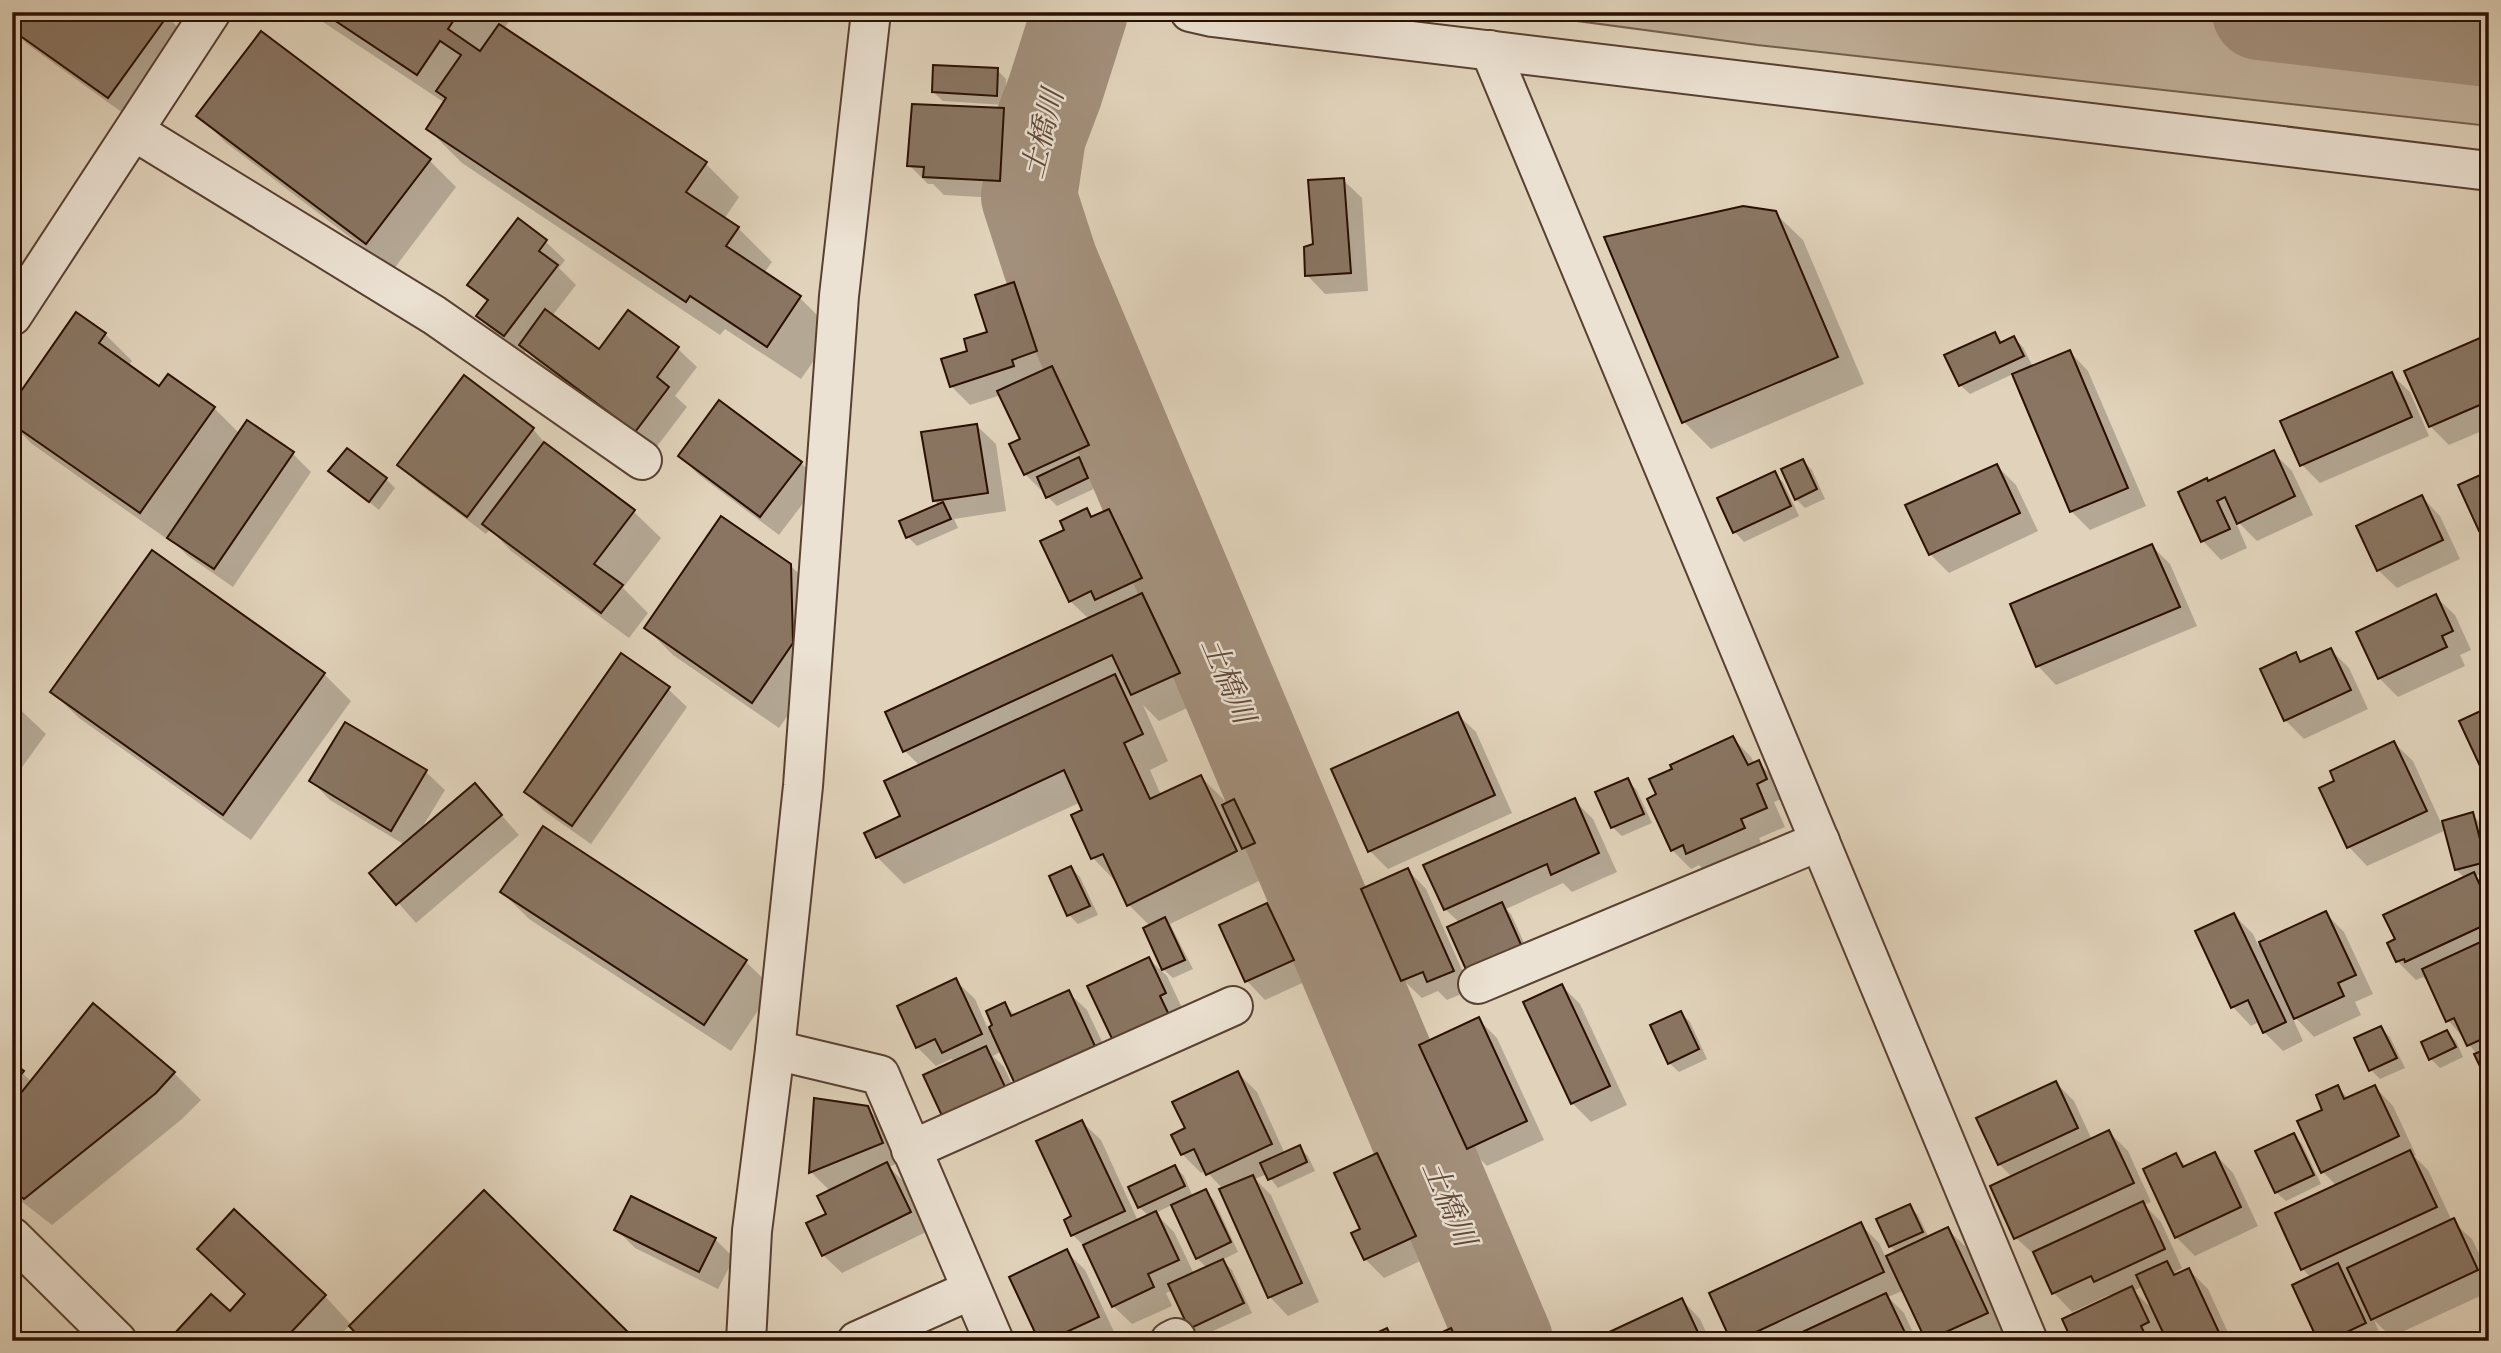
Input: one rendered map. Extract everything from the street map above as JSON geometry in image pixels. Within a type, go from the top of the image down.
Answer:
[{"type":"street","points":[[12,316],[211,12]]},
{"type":"street","points":[[746,1341],[752,1231],[775,1050],[803,786],[839,296],[870,12]]},
{"type":"street","points":[[1190,12],[1225,19],[2489,172]]},
{"type":"street","points":[[1490,50],[2028,1341]]},
{"type":"street","points":[[134,131],[434,315],[642,460]]},
{"type":"street","points":[[1478,984],[1820,841]]},
{"type":"street","points":[[911,1150],[1233,1006]]},
{"type":"street","points":[[775,1050],[880,1075],[994,1341]]},
{"type":"street","points":[[12,1237],[117,1341]]},
{"type":"street","points":[[857,1341],[971,1290]]},
{"type":"shaded area","points":[[1510,12],[2489,12],[2489,126],[1757,45]]},
{"type":"building","points":[[15,12],[28,20],[34,12],[164,12],[168,15],[108,98],[12,30],[12,17]]},
{"type":"building","points":[[322,12],[459,12],[448,29],[480,51],[499,24],[707,162],[686,192],[739,227],[726,246],[801,296],[767,347],[690,296],[686,302],[426,129],[446,98],[436,91],[461,55],[440,41],[417,75]]},
{"type":"building","points":[[261,31],[431,159],[366,244],[196,116]]},
{"type":"building","points":[[933,65],[998,68],[997,96],[932,92]]},
{"type":"building","points":[[912,104],[1004,108],[1000,181],[923,177],[924,167],[907,166]]},
{"type":"building","points":[[1344,178],[1351,273],[1305,276],[1304,247],[1313,244],[1308,180]]},
{"type":"building","points":[[1743,206],[1776,211],[1838,357],[1682,423],[1604,237]]},
{"type":"building","points":[[518,218],[547,240],[539,251],[558,265],[504,336],[476,316],[488,300],[467,285]]},
{"type":"building","points":[[1014,282],[1037,351],[1012,360],[1014,366],[950,387],[941,359],[967,351],[964,339],[987,332],[975,295]]},
{"type":"building","points":[[545,309],[599,349],[628,310],[679,347],[657,377],[669,387],[635,432],[519,345]]},
{"type":"building","points":[[76,312],[106,333],[99,343],[159,386],[168,374],[215,407],[140,513],[12,424],[12,404]]},
{"type":"building","points":[[1995,332],[2000,343],[2014,336],[2024,356],[1959,386],[1944,355]]},
{"type":"building","points":[[2489,334],[2489,401],[2429,427],[2404,371]]},
{"type":"building","points":[[2070,350],[2128,488],[2070,512],[2012,374]]},
{"type":"building","points":[[1052,366],[1089,445],[1024,475],[1009,444],[1020,439],[997,391]]},
{"type":"building","points":[[2392,372],[2412,417],[2300,466],[2280,421]]},
{"type":"building","points":[[464,375],[534,428],[467,517],[397,465]]},
{"type":"building","points":[[719,400],[802,462],[760,517],[678,456]]},
{"type":"building","points":[[247,420],[294,452],[214,569],[167,538]]},
{"type":"building","points":[[977,424],[988,493],[933,501],[921,432]]},
{"type":"building","points":[[544,442],[635,510],[594,564],[623,585],[601,613],[482,524]]},
{"type":"building","points":[[347,448],[387,478],[369,502],[328,471]]},
{"type":"building","points":[[2274,450],[2295,496],[2237,524],[2225,497],[2217,501],[2230,529],[2201,542],[2178,492]]},
{"type":"building","points":[[1079,457],[1088,478],[1046,498],[1037,477]]},
{"type":"building","points":[[1803,459],[1817,489],[1795,500],[1781,469]]},
{"type":"building","points":[[1997,464],[2020,513],[1929,555],[1905,505]]},
{"type":"building","points":[[1775,471],[1791,506],[1733,533],[1717,498]]},
{"type":"building","points":[[2489,471],[2489,526],[2479,531],[2458,485]]},
{"type":"building","points":[[2422,495],[2443,540],[2377,571],[2356,526]]},
{"type":"building","points":[[943,502],[951,519],[906,538],[899,521]]},
{"type":"building","points":[[1087,508],[1091,517],[1109,509],[1142,578],[1095,600],[1091,591],[1069,602],[1040,541],[1064,530],[1060,521]]},
{"type":"building","points":[[721,516],[791,564],[793,643],[752,703],[644,628]]},
{"type":"building","points":[[2152,544],[2180,607],[2036,667],[2010,604]]},
{"type":"building","points":[[152,550],[325,673],[223,815],[50,692]]},
{"type":"building","points":[[1142,593],[1180,673],[1131,695],[1112,655],[903,752],[885,712]]},
{"type":"building","points":[[2436,594],[2453,631],[2442,636],[2447,647],[2378,679],[2356,632]]},
{"type":"building","points":[[2331,648],[2351,690],[2284,721],[2260,669],[2296,652],[2300,662]]},
{"type":"building","points":[[621,653],[670,687],[572,826],[524,792]]},
{"type":"building","points":[[1115,674],[1143,734],[1124,743],[1150,799],[1201,775],[1237,851],[1127,906],[1103,854],[1091,859],[1071,815],[1082,810],[1064,770],[876,858],[864,833],[900,816],[884,781]]},
{"type":"building","points":[[2489,707],[2489,781],[2487,781],[2459,721]]},
{"type":"building","points":[[1458,712],[1495,795],[1368,852],[1331,769]]},
{"type":"building","points":[[345,722],[427,770],[391,831],[309,781]]},
{"type":"building","points":[[1733,736],[1748,765],[1759,760],[1767,779],[1757,784],[1767,808],[1741,819],[1745,828],[1686,854],[1683,845],[1671,851],[1647,799],[1656,794],[1649,779],[1672,769],[1670,765]]},
{"type":"building","points":[[2394,741],[2427,811],[2347,848],[2319,788],[2334,781],[2330,771]]},
{"type":"building","points":[[1628,778],[1644,814],[1611,828],[1595,792]]},
{"type":"building","points":[[475,783],[502,815],[396,905],[369,873]]},
{"type":"building","points":[[1575,798],[1599,853],[1551,875],[1547,864],[1444,910],[1423,865]]},
{"type":"building","points":[[1234,799],[1255,843],[1242,849],[1222,805]]},
{"type":"building","points":[[2473,812],[2486,862],[2455,870],[2442,821]]},
{"type":"building","points":[[543,826],[747,960],[704,1025],[500,892]]},
{"type":"building","points":[[1071,866],[1090,906],[1067,916],[1049,876]]},
{"type":"building","points":[[1408,868],[1454,971],[1427,982],[1423,972],[1401,981],[1361,889]]},
{"type":"building","points":[[2474,872],[2489,905],[2489,923],[2405,962],[2404,959],[2396,962],[2387,943],[2395,939],[2383,915]]},
{"type":"building","points":[[1502,902],[1523,949],[1468,974],[1447,927]]},
{"type":"building","points":[[1267,903],[1294,960],[1245,982],[1219,925]]},
{"type":"building","points":[[2326,911],[2356,975],[2338,983],[2344,996],[2294,1019],[2259,942]]},
{"type":"building","points":[[2234,913],[2286,1022],[2263,1033],[2248,1000],[2231,1008],[2195,931]]},
{"type":"building","points":[[1165,917],[1185,960],[1162,970],[1143,928]]},
{"type":"building","points":[[2489,938],[2489,1016],[2482,1020],[2489,1036],[2467,1046],[2454,1018],[2446,1022],[2422,969]]},
{"type":"building","points":[[1149,957],[1166,993],[1160,996],[1171,1019],[1115,1045],[1087,986]]},
{"type":"building","points":[[956,978],[982,1034],[942,1053],[935,1039],[916,1048],[897,1006]]},
{"type":"building","points":[[1562,984],[1610,1086],[1571,1104],[1523,1002]]},
{"type":"building","points":[[1069,990],[1095,1046],[1015,1084],[989,1027],[992,1025],[986,1011],[1005,1002],[1011,1016]]},
{"type":"building","points":[[93,1003],[175,1072],[156,1093],[24,1199],[12,1190],[12,1104]]},
{"type":"building","points":[[1681,1011],[1699,1049],[1668,1064],[1650,1025]]},
{"type":"building","points":[[1479,1017],[1527,1121],[1467,1149],[1419,1045]]},
{"type":"building","points":[[2381,1026],[2397,1058],[2369,1071],[2354,1038]]},
{"type":"building","points":[[2447,1030],[2456,1047],[2429,1060],[2421,1042]]},
{"type":"building","points":[[986,1046],[1006,1089],[943,1118],[923,1075]]},
{"type":"building","points":[[2489,1048],[2489,1085],[2474,1054]]},
{"type":"building","points":[[12,1062],[24,1071],[12,1086]]},
{"type":"building","points":[[1238,1071],[1272,1144],[1206,1175],[1194,1149],[1181,1155],[1171,1135],[1185,1128],[1172,1102]]},
{"type":"building","points":[[2056,1081],[2078,1128],[1998,1165],[1976,1118]]},
{"type":"building","points":[[2338,1085],[2344,1099],[2375,1085],[2399,1136],[2321,1173],[2297,1121],[2322,1110],[2316,1095]]},
{"type":"building","points":[[814,1098],[868,1106],[883,1143],[809,1173]]},
{"type":"building","points":[[1082,1120],[1125,1211],[1071,1236],[1064,1220],[1071,1216],[1036,1141]]},
{"type":"building","points":[[2109,1130],[2134,1183],[2014,1239],[1990,1186]]},
{"type":"building","points":[[2294,1133],[2314,1175],[2275,1193],[2255,1151]]},
{"type":"building","points":[[1300,1145],[1307,1162],[1268,1180],[1260,1163]]},
{"type":"building","points":[[2410,1150],[2437,1207],[2301,1270],[2275,1213]]},
{"type":"building","points":[[2215,1152],[2241,1207],[2175,1238],[2143,1169],[2176,1153],[2183,1167]]},
{"type":"building","points":[[1377,1153],[1416,1236],[1364,1260],[1351,1233],[1360,1229],[1334,1173]]},
{"type":"building","points":[[887,1162],[911,1212],[822,1256],[806,1223],[826,1214],[817,1196]]},
{"type":"building","points":[[1175,1165],[1185,1186],[1138,1208],[1128,1187]]},
{"type":"building","points":[[1253,1175],[1302,1283],[1268,1298],[1219,1189]]},
{"type":"building","points":[[1206,1189],[1231,1242],[1196,1259],[1171,1205]]},
{"type":"building","points":[[484,1190],[637,1341],[363,1341],[349,1326]]},
{"type":"building","points":[[631,1196],[716,1238],[699,1272],[614,1230]]},
{"type":"building","points":[[2143,1201],[2165,1249],[2094,1282],[2091,1276],[2052,1294],[2033,1252]]},
{"type":"building","points":[[1910,1204],[1923,1232],[1889,1247],[1876,1219]]},
{"type":"building","points":[[234,1209],[326,1295],[283,1341],[182,1341],[174,1334],[211,1294],[230,1311],[245,1294],[197,1249]]},
{"type":"building","points":[[1156,1211],[1179,1260],[1148,1274],[1154,1287],[1112,1307],[1083,1245]]},
{"type":"building","points":[[2454,1218],[2478,1270],[2371,1320],[2347,1268]]},
{"type":"building","points":[[1861,1222],[1884,1272],[1737,1341],[1731,1341],[1709,1293]]},
{"type":"building","points":[[1948,1227],[1988,1313],[1926,1341],[1886,1256]]},
{"type":"building","points":[[1067,1249],[1099,1317],[1047,1341],[1039,1341],[1009,1277]]},
{"type":"building","points":[[1223,1259],[1244,1303],[1189,1329],[1168,1284]]},
{"type":"building","points":[[2167,1261],[2174,1275],[2189,1268],[2223,1341],[2167,1341],[2136,1275]]},
{"type":"building","points":[[2338,1263],[2366,1323],[2328,1341],[2318,1341],[2292,1285]]},
{"type":"building","points":[[2132,1286],[2149,1322],[2141,1326],[2148,1341],[2072,1341],[2062,1319]]},
{"type":"building","points":[[1886,1293],[1909,1341],[1783,1341]]},
{"type":"building","points":[[1682,1298],[1702,1341],[1590,1341]]},
{"type":"building","points":[[1387,1328],[1393,1341],[1364,1341],[1363,1339]]},
{"type":"building","points":[[1451,1328],[1457,1341],[1423,1341]]},
{"type":"waterway","name":"土橋川","points":[[1080,12],[1038,136],[1029,197],[1050,262],[1505,1341]]},
{"type":"waterway","name":"土橋川","points":[[2260,12],[2489,39]]}]
